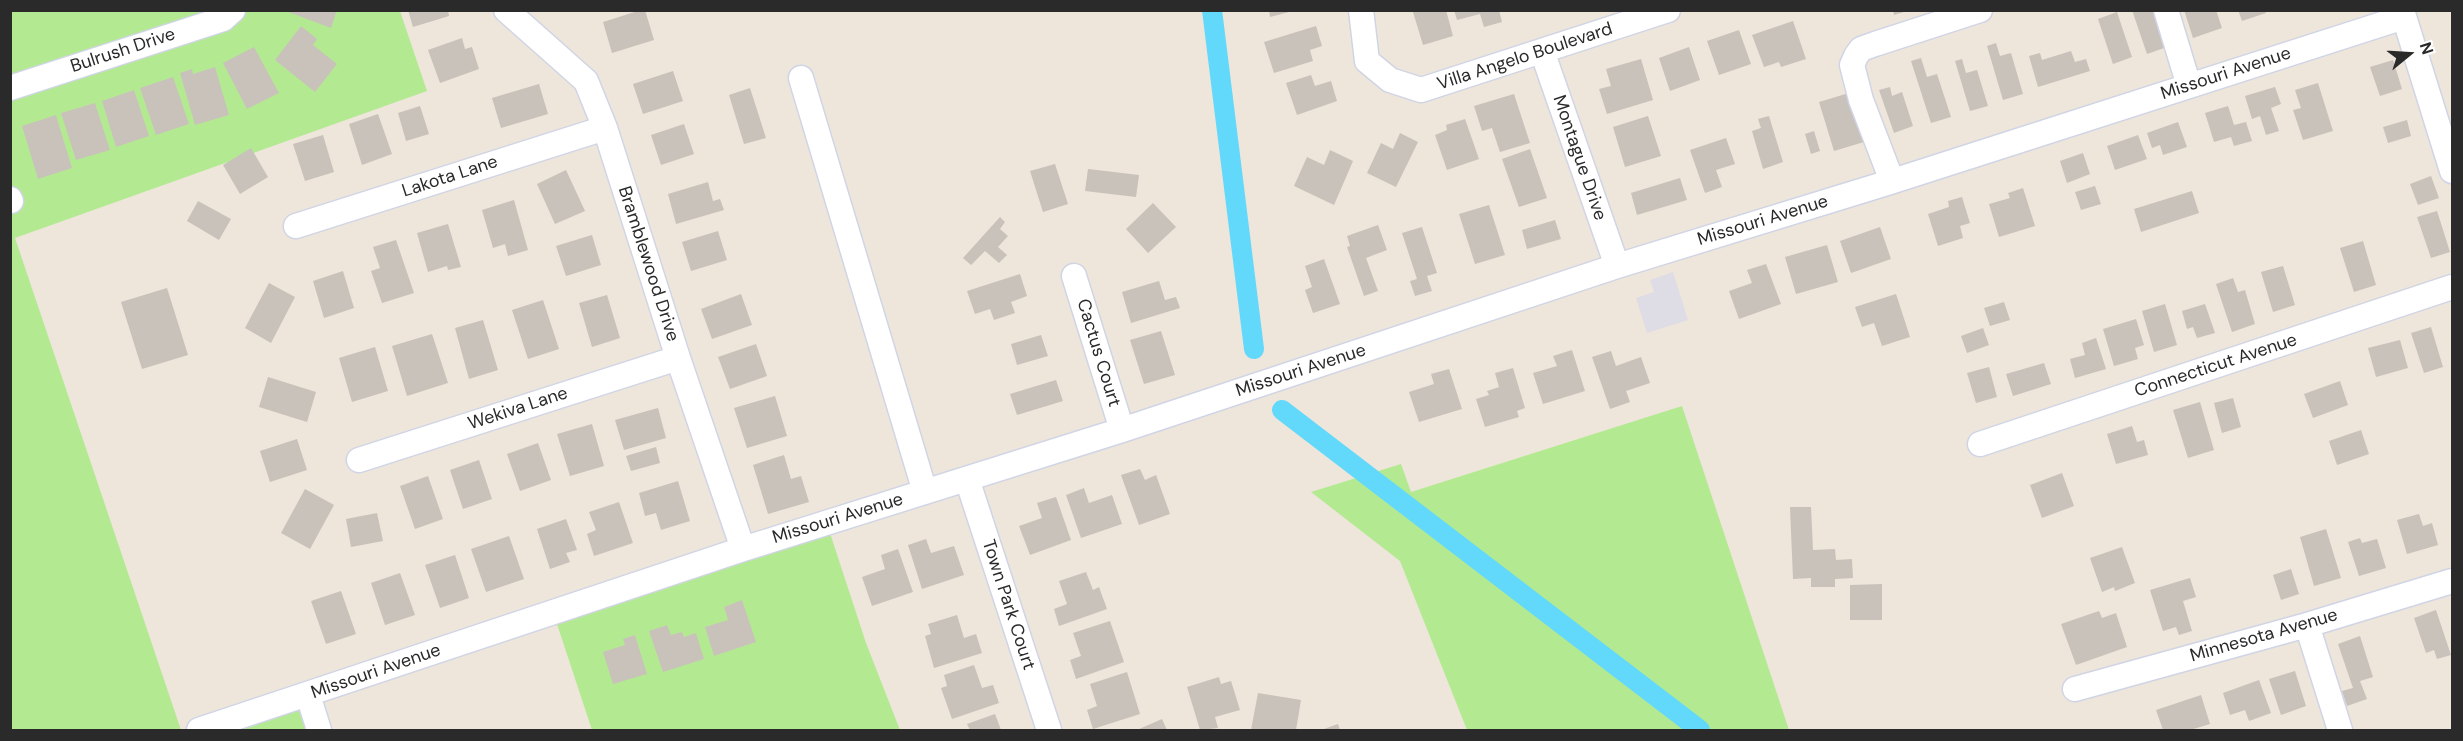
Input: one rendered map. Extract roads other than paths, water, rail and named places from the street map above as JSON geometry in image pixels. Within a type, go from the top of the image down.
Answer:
[{"type":"street","name":"Bulrush Drive","points":[[10,88],[223,19],[233,10]]},
{"type":"street","name":"Bramblewood Drive","points":[[506,10],[586,81],[605,128],[678,358],[743,549]]},
{"type":"street","name":"Villa Angelo Boulevard","points":[[1360,10],[1367,61],[1390,80],[1421,90],[1668,10]]},
{"type":"street","points":[[1892,181],[1861,100],[1852,65],[1856,56],[1861,49],[1980,10]]},
{"type":"street","points":[[2166,10],[2189,86]]},
{"type":"street","points":[[2403,14],[2452,171]]},
{"type":"street","name":"Missouri Avenue","points":[[199,730],[743,549],[1122,430],[1617,266],[2189,86],[2403,14]]},
{"type":"street","name":"Montague Drive","points":[[1542,51],[1617,266]]},
{"type":"street","points":[[801,78],[926,492]]},
{"type":"street","name":"Lakota Lane","points":[[296,226],[605,128]]},
{"type":"street","name":"Cactus Court","points":[[1074,276],[1122,430]]},
{"type":"street","name":"Connecticut Avenue","points":[[1980,444],[2452,287]]},
{"type":"street","name":"Wekiva Lane","points":[[358,460],[678,358]]},
{"type":"street","name":"Town Park Court","points":[[967,479],[1049,730]]},
{"type":"street","name":"Minnesota Avenue","points":[[2075,688],[2307,625],[2452,581]]},
{"type":"street","points":[[2307,625],[2340,730]]},
{"type":"street","points":[[308,695],[319,730]]},
{"type":"waterway","points":[[1212,10],[1254,349]]},
{"type":"waterway","points":[[1282,410],[1700,730]]}]
